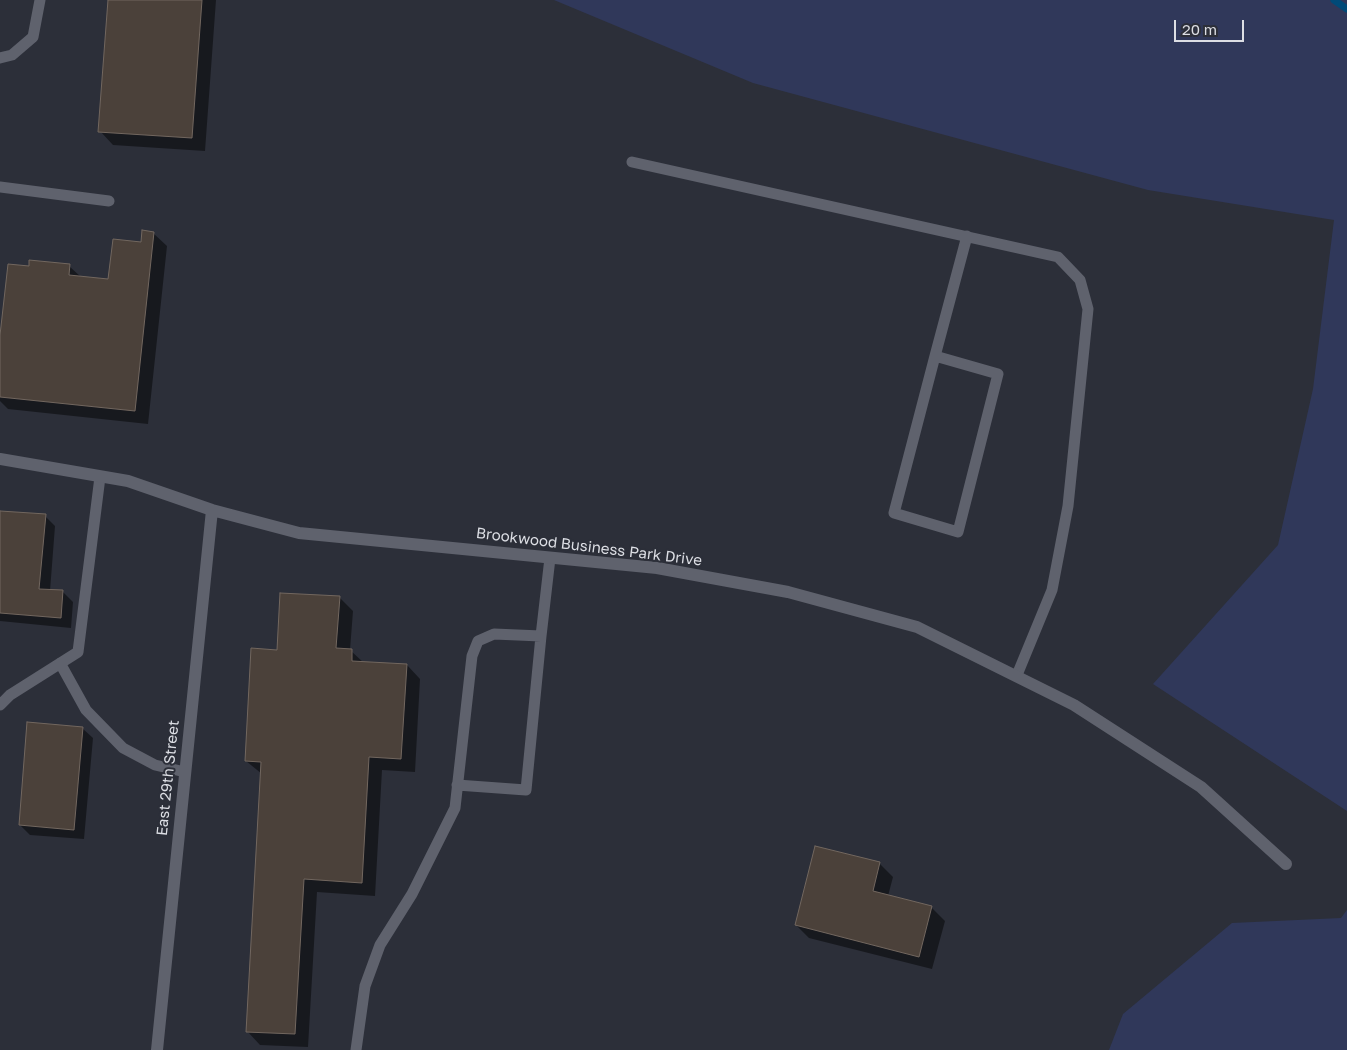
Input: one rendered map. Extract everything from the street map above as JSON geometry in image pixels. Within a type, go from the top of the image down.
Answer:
[{"type":"street","name":"Brookwood Business Park Drive","points":[[0,459],[128,481],[212,510],[299,533],[657,568],[788,592],[917,627],[1017,675],[1074,705],[1201,787],[1286,864]]},
{"type":"street","name":"East 29th Street","points":[[156,1050],[212,510]]},
{"type":"lane","points":[[0,58],[12,55],[33,37],[40,0]]},
{"type":"lane","points":[[632,162],[1058,257],[1080,280],[1088,309],[1068,506],[1054,581],[1017,675]]},
{"type":"lane","points":[[0,187],[109,201]]},
{"type":"lane","points":[[935,356],[998,374],[958,532],[894,513],[935,356],[967,236]]},
{"type":"lane","points":[[0,705],[10,695],[78,652],[100,477]]},
{"type":"lane","points":[[457,784],[526,790],[550,558]]},
{"type":"lane","points":[[356,1050],[364,986],[380,945],[412,894],[454,808],[472,656],[478,641],[494,634],[541,636]]},
{"type":"lane","points":[[60,663],[86,710],[123,748],[156,765],[185,772]]},
{"type":"shaded area","points":[[554,0],[1347,0],[1347,811],[1153,684],[1278,545],[1313,389],[1334,220],[1148,190],[753,83]]},
{"type":"shaded area","points":[[1347,910],[1347,1050],[1109,1050],[1123,1014],[1232,923],[1341,918]]},
{"type":"building","points":[[108,0],[202,0],[192,138],[98,132]]},
{"type":"building","points":[[142,230],[154,232],[135,411],[0,397],[0,335],[8,264],[29,266],[29,260],[70,264],[69,275],[108,279],[113,239],[141,242]]},
{"type":"building","points":[[0,511],[46,514],[39,589],[63,590],[61,618],[0,613]]},
{"type":"building","points":[[280,593],[340,596],[336,648],[352,649],[352,661],[407,664],[401,759],[369,757],[362,883],[304,879],[295,1034],[246,1032],[261,762],[245,761],[251,648],[277,650]]},
{"type":"building","points":[[27,722],[83,727],[74,830],[19,825]]},
{"type":"building","points":[[815,846],[880,862],[873,891],[932,906],[919,957],[795,925]]},
{"type":"waterway","points":[[1334,0],[1347,9]]}]
